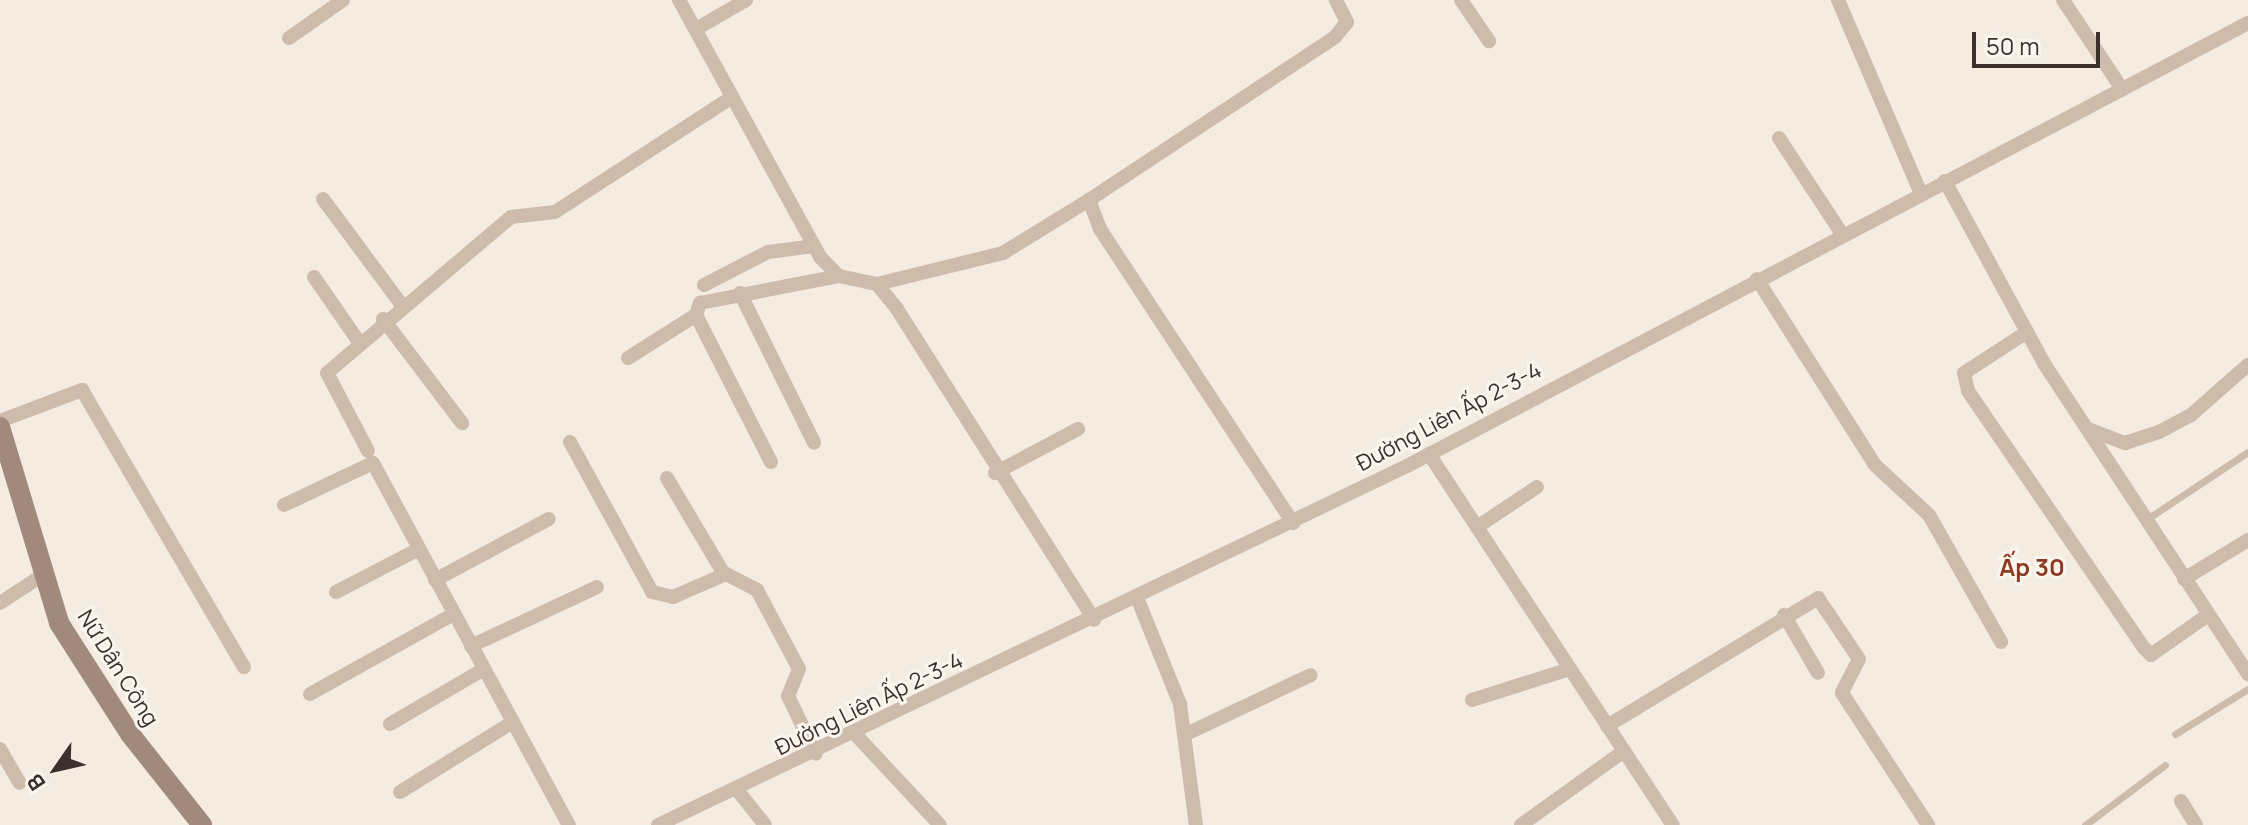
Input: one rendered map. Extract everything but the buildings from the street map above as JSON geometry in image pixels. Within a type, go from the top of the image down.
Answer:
[{"type":"street","points":[[289,38],[343,0]]},
{"type":"street","points":[[679,0],[814,246],[839,276]]},
{"type":"street","points":[[696,29],[746,0]]},
{"type":"street","points":[[628,358],[696,315],[700,303],[740,293],[812,287],[839,276],[877,284],[1003,253],[1089,200],[1335,37],[1347,22],[1336,0]]},
{"type":"street","points":[[1461,0],[1489,41]]},
{"type":"street","points":[[1838,0],[1921,194]]},
{"type":"street","points":[[2063,0],[2122,89]]},
{"type":"street","name":"Đường Liên Ấp 2-3-4","points":[[658,825],[856,735],[1293,523],[2248,23]]},
{"type":"street","points":[[368,451],[327,373],[383,319],[511,217],[555,212],[732,97]]},
{"type":"street","points":[[1779,138],[1842,234]]},
{"type":"street","points":[[1945,181],[2027,332],[2085,428],[2247,669]]},
{"type":"street","points":[[323,199],[401,304]]},
{"type":"street","points":[[1089,200],[1100,229],[1293,523]]},
{"type":"street","points":[[704,285],[768,252],[814,246]]},
{"type":"street","points":[[314,277],[359,342]]},
{"type":"street","points":[[1757,279],[1875,465],[1929,515],[2001,642]]},
{"type":"street","points":[[877,284],[995,473],[1094,620]]},
{"type":"street","points":[[740,293],[814,443]]},
{"type":"street","points":[[696,315],[771,462]]},
{"type":"street","points":[[383,319],[462,423]]},
{"type":"street","points":[[2027,332],[1964,373],[1968,391],[2151,655],[2208,615]]},
{"type":"street","points":[[2085,428],[2125,443],[2159,432],[2191,415],[2248,365]]},
{"type":"street","points":[[0,424],[82,390],[244,667]]},
{"type":"street","name":"Nữ Dân Công","points":[[0,424],[59,623],[130,734],[202,825]]},
{"type":"street","points":[[995,473],[1078,429]]},
{"type":"street","points":[[570,442],[652,592],[673,597],[724,574]]},
{"type":"street","points":[[1429,454],[1673,825]]},
{"type":"street","points":[[284,505],[373,463],[417,550],[569,825]]},
{"type":"street","points":[[667,478],[724,574],[757,590],[799,669],[788,696],[816,754]]},
{"type":"street","points":[[1477,527],[1537,487]]},
{"type":"street","points":[[435,580],[549,519]]},
{"type":"street","points":[[2184,579],[2248,540]]},
{"type":"street","points":[[336,592],[417,550]]},
{"type":"street","points":[[0,603],[46,573]]},
{"type":"street","points":[[471,646],[597,587]]},
{"type":"street","points":[[1607,726],[1784,615],[1818,598],[1829,609],[1859,659],[1842,693],[1928,825]]},
{"type":"street","points":[[1138,600],[1166,660],[1184,735],[1196,825]]},
{"type":"street","points":[[310,694],[454,614]]},
{"type":"street","points":[[1784,615],[1818,673]]},
{"type":"street","points":[[390,724],[484,669]]},
{"type":"street","points":[[1472,700],[1570,669]]},
{"type":"street","points":[[1184,735],[1311,675]]},
{"type":"street","points":[[400,792],[513,722]]},
{"type":"street","points":[[856,735],[940,825]]},
{"type":"street","points":[[0,749],[20,783]]},
{"type":"street","points":[[1521,825],[1624,751]]},
{"type":"street","points":[[738,791],[765,825]]},
{"type":"street","points":[[2181,801],[2196,825]]},
{"type":"lane","points":[[2145,520],[2248,452]]},
{"type":"lane","points":[[2175,734],[2248,689]]},
{"type":"lane","points":[[2085,825],[2165,765]]},
{"type":"district","name":"Ấp 30","points":[[2032,567]]}]
